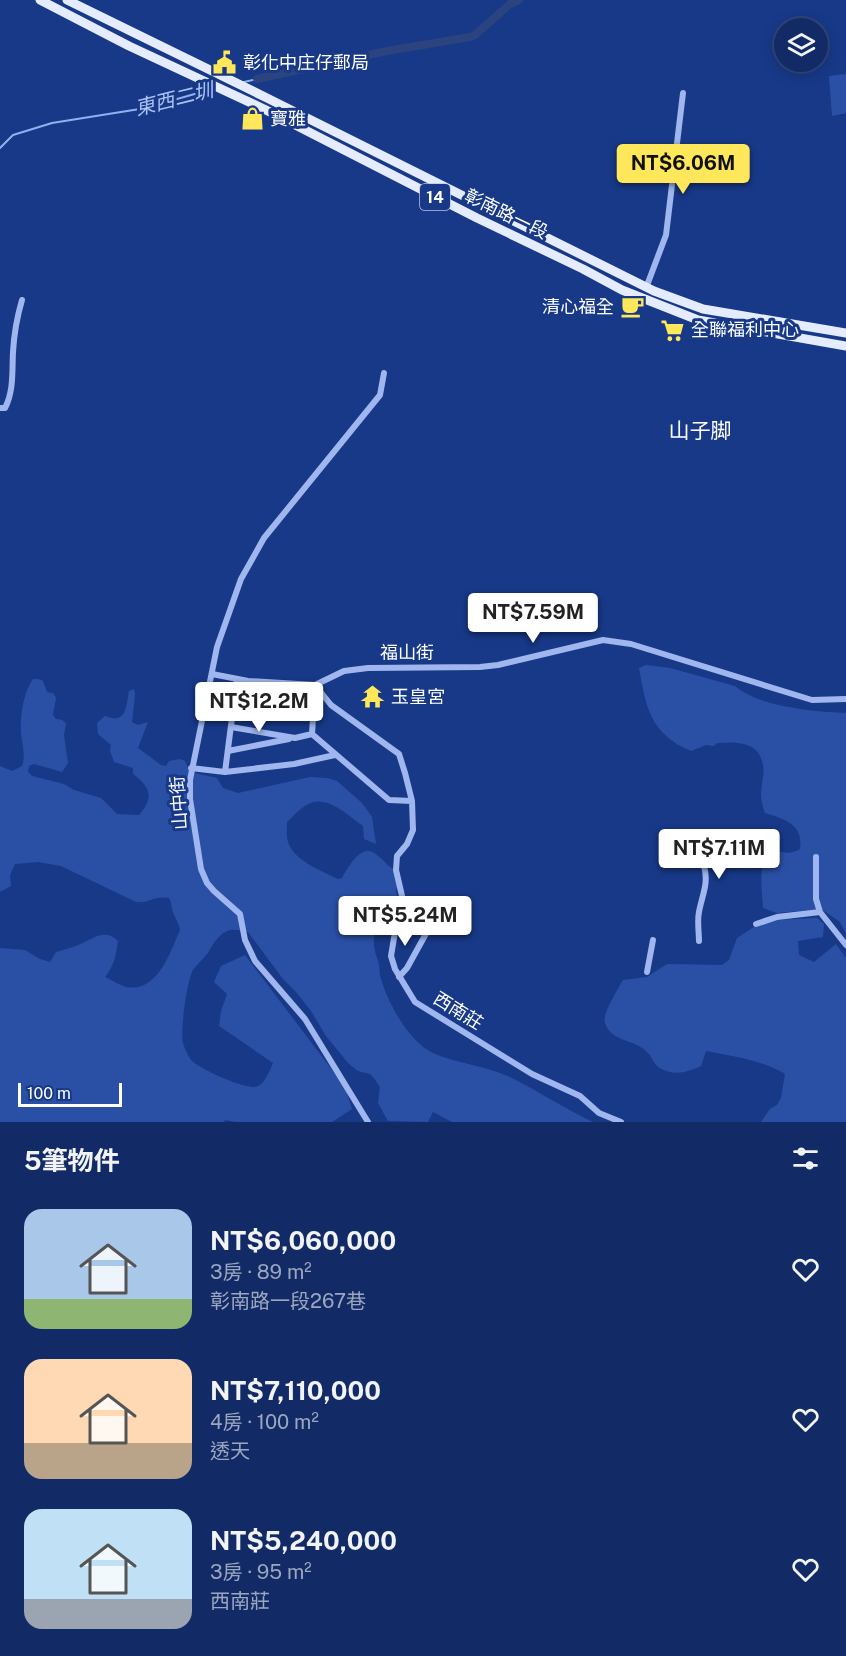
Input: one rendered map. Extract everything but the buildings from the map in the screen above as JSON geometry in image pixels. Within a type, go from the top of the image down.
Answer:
[{"type":"main road","name":"彰南路一段","points":[[40,0],[129,46],[264,109],[622,290],[698,320],[846,346]]},
{"type":"main road","name":"彰南路一段","points":[[67,0],[259,93],[646,288],[704,309],[846,333]]},
{"type":"street","points":[[646,288],[666,235],[683,93]]},
{"type":"street","points":[[0,408],[5,408],[10,398],[13,348],[17,316],[22,300]]},
{"type":"street","name":"山中街","points":[[368,1122],[305,1018],[255,961],[245,940],[240,914],[207,883],[201,869],[190,799],[191,768],[217,647],[241,579],[264,538],[380,395],[384,373]]},
{"type":"street","name":"福山街","points":[[315,685],[344,671],[368,668],[498,665],[603,640],[631,644],[812,700],[846,699]]},
{"type":"street","points":[[212,674],[237,679],[315,685],[312,734]]},
{"type":"street","points":[[225,772],[237,679]]},
{"type":"street","name":"西南莊","points":[[315,685],[331,705],[399,754],[412,801],[413,830],[407,844],[397,856],[396,870],[402,897],[402,914],[395,932],[391,956],[399,977],[415,1002],[532,1074],[580,1096],[599,1113],[621,1122]]},
{"type":"street","points":[[231,727],[296,738]]},
{"type":"street","points":[[228,751],[312,734]]},
{"type":"street","points":[[312,734],[388,800],[412,801]]},
{"type":"street","points":[[191,768],[225,772],[294,764],[335,755]]},
{"type":"street","points":[[816,857],[816,899],[820,912],[846,945]]},
{"type":"street","points":[[699,941],[698,913],[705,895],[707,877],[704,866]]},
{"type":"street","points":[[756,924],[777,917],[820,912]]},
{"type":"street","points":[[399,977],[407,968],[433,921],[426,916]]},
{"type":"street","points":[[647,972],[653,940]]},
{"type":"shaded area","points":[[846,74],[846,113],[832,116],[829,76]]},
{"type":"shaded area","points":[[646,665],[670,668],[735,686],[745,693],[772,704],[804,710],[846,713],[846,933],[839,921],[821,909],[777,913],[763,908],[761,876],[764,860],[771,848],[786,853],[800,849],[799,834],[796,828],[785,820],[765,813],[761,797],[763,765],[761,757],[752,747],[739,743],[717,743],[714,746],[706,745],[691,751],[677,744],[658,728],[648,707],[639,668]]},
{"type":"shaded area","points":[[33,679],[43,681],[47,692],[53,693],[56,698],[53,715],[56,719],[66,723],[64,735],[68,763],[62,772],[34,764],[29,766],[28,772],[32,776],[64,784],[74,790],[101,798],[117,814],[139,815],[149,798],[147,788],[133,774],[133,768],[114,762],[110,751],[111,745],[98,734],[97,723],[105,716],[118,718],[121,716],[126,708],[129,691],[134,689],[132,722],[138,725],[148,722],[138,748],[161,765],[166,766],[169,761],[180,759],[185,761],[190,772],[217,778],[223,788],[238,793],[310,777],[337,781],[362,803],[372,817],[376,844],[364,839],[363,826],[343,811],[328,803],[320,802],[313,802],[300,809],[287,822],[288,842],[291,849],[302,860],[338,879],[342,878],[356,857],[366,851],[377,855],[390,867],[400,872],[396,891],[398,899],[379,925],[374,944],[384,989],[408,1031],[424,1048],[433,1053],[512,1078],[593,1122],[452,1122],[433,1112],[428,1122],[388,1121],[378,1103],[380,1087],[373,1077],[358,1071],[348,1063],[326,1036],[311,1011],[283,979],[248,932],[230,930],[214,943],[195,968],[188,984],[182,1037],[190,1058],[213,1073],[245,1086],[258,1086],[267,1076],[273,1063],[219,1026],[227,994],[214,982],[221,966],[245,955],[345,1087],[352,1109],[332,1122],[225,1120],[224,1122],[0,1122],[0,948],[25,950],[50,962],[56,952],[96,937],[109,935],[118,941],[111,969],[105,977],[126,987],[137,987],[147,984],[155,977],[167,959],[180,930],[169,898],[136,902],[61,866],[38,862],[15,864],[10,875],[11,886],[0,892],[0,766],[12,771],[22,766],[24,754],[21,733],[22,712],[27,691]]},
{"type":"shaded area","points":[[817,918],[824,924],[823,937],[798,941],[799,955],[814,962],[836,944],[846,958],[846,1122],[761,1122],[781,1098],[785,1074],[757,1062],[706,1051],[701,1066],[685,1072],[670,1072],[657,1066],[641,1047],[617,1037],[608,1029],[605,1023],[606,1014],[623,980],[647,977],[667,964],[722,965],[729,960],[737,938],[757,925],[773,920]]},
{"type":"waterway","name":"東西二圳","points":[[257,79],[387,51],[470,37],[510,4],[519,0]]},
{"type":"waterway","name":"東西二圳","points":[[244,82],[257,79]]},
{"type":"waterway","name":"東西二圳","points":[[0,148],[13,135],[52,123],[146,108],[212,89]]},
{"type":"place","name":"彰化中庄仔郵局","points":[[225,63]]},
{"type":"place","name":"寶雅","points":[[252,119]]},
{"type":"place","name":"清心福全","points":[[632,307]]},
{"type":"place","name":"全聯福利中心","points":[[673,330]]},
{"type":"place","name":"玉皇宮","points":[[373,697]]},
{"type":"district","name":"山子脚","points":[[700,431]]}]
